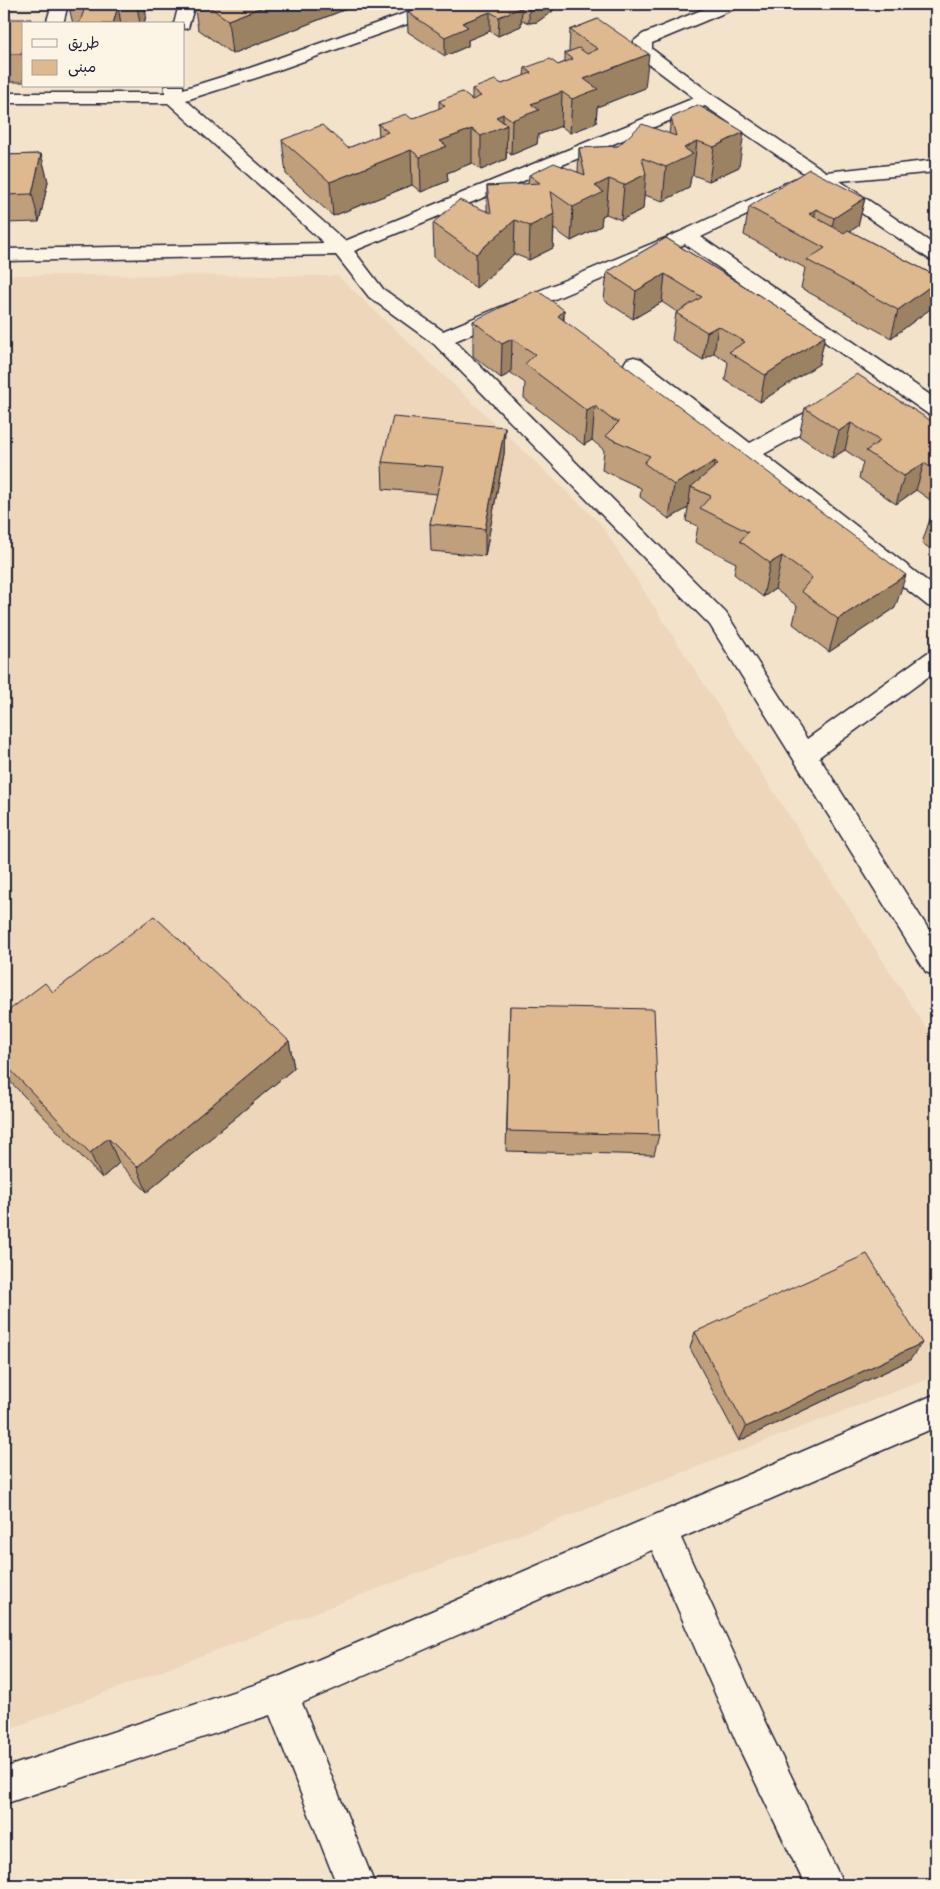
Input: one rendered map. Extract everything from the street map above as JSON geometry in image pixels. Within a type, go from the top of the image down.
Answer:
[{"type":"street","points":[[55,22],[60,4]]},
{"type":"street","points":[[4,98],[174,92],[262,70],[446,4]]},
{"type":"street","points":[[730,4],[649,38],[643,42],[643,51],[707,99],[936,255]]},
{"type":"street","points":[[183,22],[189,5]]},
{"type":"street","points":[[174,92],[342,249],[376,293],[441,339],[718,619],[936,964]]},
{"type":"street","points":[[4,255],[342,249],[707,99]]},
{"type":"street","points":[[441,339],[687,236],[808,179],[822,176],[936,166]]},
{"type":"street","points":[[687,236],[871,386],[936,409]]},
{"type":"street","points":[[634,364],[936,600]]},
{"type":"street","points":[[749,453],[871,386]]},
{"type":"street","points":[[805,754],[936,659]]},
{"type":"street","points":[[4,1786],[280,1694],[936,1410]]},
{"type":"street","points":[[660,1529],[752,1736],[825,1885]]},
{"type":"street","points":[[280,1694],[356,1885]]},
{"type":"shaded area","points":[[4,275],[338,276],[600,523],[936,1043],[936,1376],[4,1731]]},
{"type":"building","points":[[70,4],[138,4],[137,6],[118,6],[114,22],[80,22],[85,7],[69,7]]},
{"type":"building","points":[[205,4],[270,4],[228,20]]},
{"type":"building","points":[[430,4],[516,4],[522,7],[499,17],[490,12],[462,23],[468,27],[445,37],[407,12]]},
{"type":"building","points":[[4,19],[31,19],[30,22],[22,22],[22,54],[4,54]]},
{"type":"building","points":[[598,19],[649,54],[584,79],[598,89],[572,99],[562,92],[531,104],[539,110],[512,120],[503,114],[496,117],[507,125],[481,136],[472,129],[440,141],[447,146],[420,157],[411,150],[330,182],[282,140],[322,125],[348,148],[388,132],[378,124],[406,114],[412,119],[445,106],[439,101],[462,92],[472,100],[481,96],[472,89],[495,80],[502,84],[531,73],[525,68],[550,59],[558,65],[573,59],[565,53],[579,48],[587,54],[598,49],[570,30]]},
{"type":"building","points":[[698,105],[744,132],[714,147],[697,141],[684,148],[693,154],[666,167],[642,158],[646,174],[624,185],[609,179],[595,186],[604,192],[573,207],[550,191],[554,214],[530,226],[515,220],[476,254],[433,223],[459,200],[491,213],[487,186],[540,183],[529,175],[554,163],[585,175],[579,148],[618,146],[642,124],[676,136],[671,118]]},
{"type":"building","points":[[41,154],[32,194],[4,195],[4,155]]},
{"type":"building","points":[[809,169],[865,198],[834,218],[816,209],[809,214],[844,233],[848,230],[936,276],[936,282],[898,310],[807,260],[825,248],[749,207]]},
{"type":"building","points":[[666,238],[825,336],[765,375],[729,352],[745,342],[718,326],[707,332],[676,313],[702,297],[665,274],[636,291],[607,272]]},
{"type":"building","points":[[537,290],[564,310],[558,316],[906,575],[838,619],[801,591],[812,578],[782,556],[770,563],[740,541],[748,532],[700,508],[711,496],[691,487],[718,464],[715,461],[674,485],[644,463],[650,456],[605,436],[619,422],[611,419],[595,406],[587,411],[525,364],[535,354],[512,339],[502,344],[473,321]]},
{"type":"building","points":[[857,374],[936,424],[936,471],[924,463],[904,476],[866,451],[880,441],[851,423],[839,431],[805,408]]},
{"type":"building","points":[[393,417],[505,427],[485,529],[430,524],[443,467],[382,462]]},
{"type":"building","points":[[936,512],[936,520],[931,516]]},
{"type":"building","points":[[154,916],[289,1041],[137,1167],[108,1138],[90,1153],[4,1063],[4,1014],[45,983],[53,992]]},
{"type":"building","points":[[510,1006],[654,1009],[659,1135],[507,1131]]},
{"type":"building","points":[[867,1254],[922,1343],[746,1427],[695,1332]]}]
